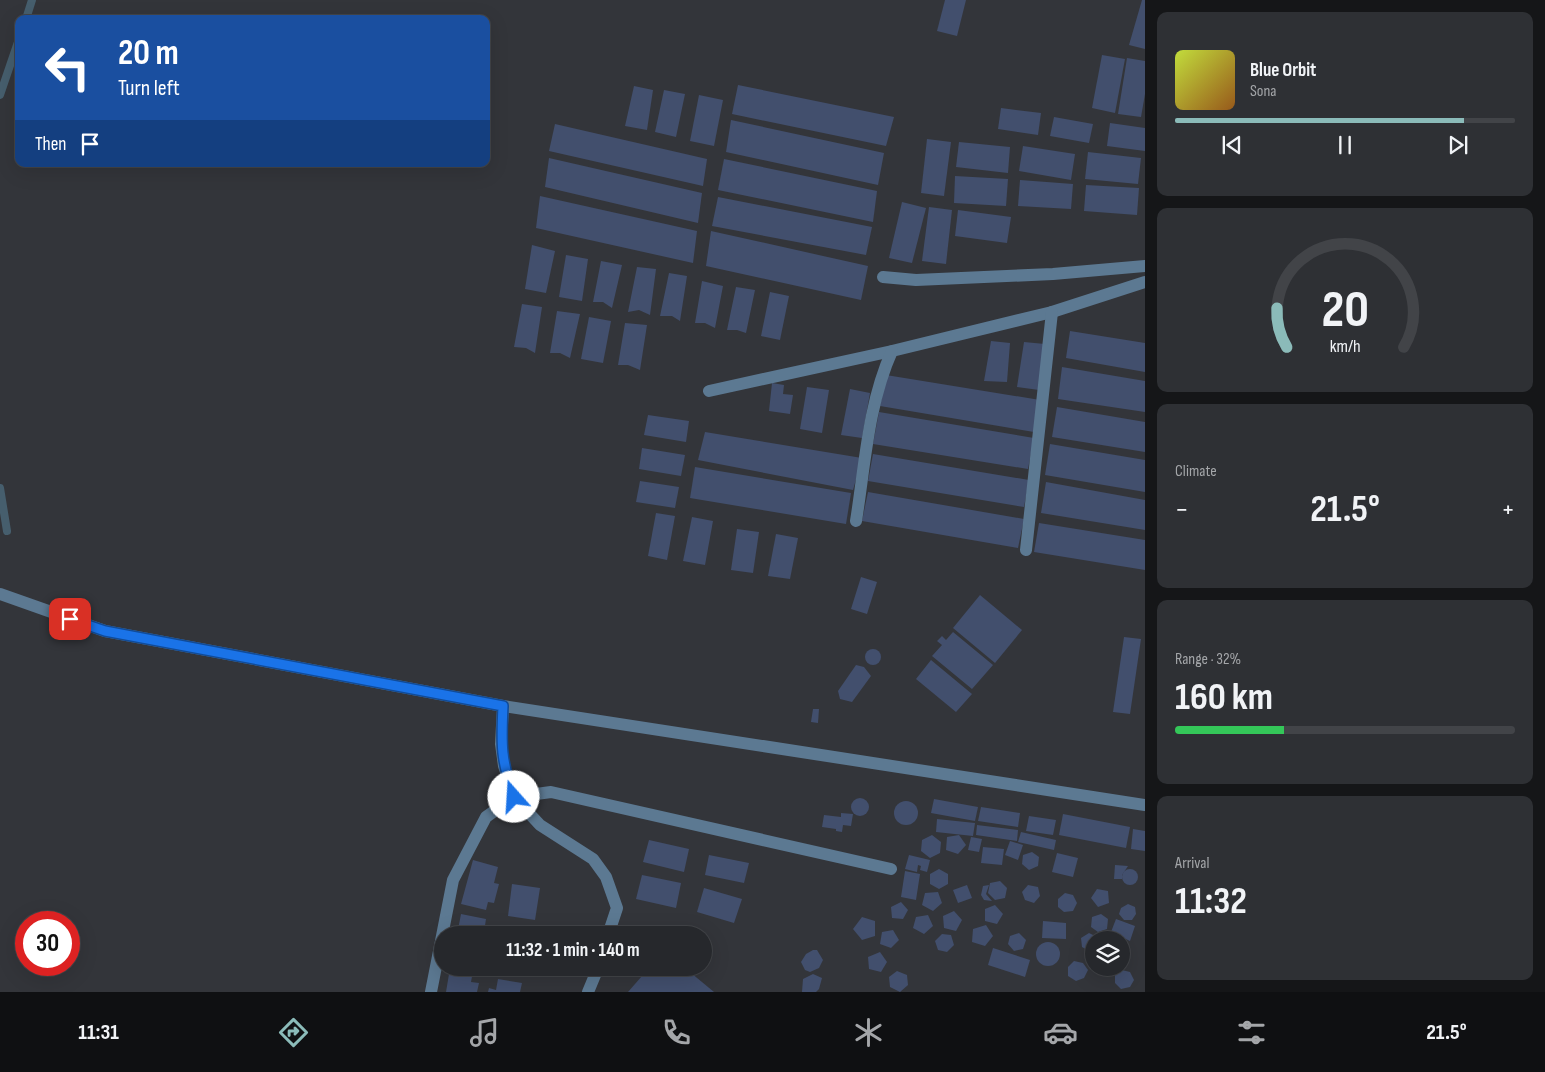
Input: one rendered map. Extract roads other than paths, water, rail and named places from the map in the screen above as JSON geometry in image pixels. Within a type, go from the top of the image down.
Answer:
[{"type":"street","points":[[883,277],[926,280],[1053,274],[1145,266]]},
{"type":"street","points":[[709,391],[892,351],[1052,312],[1145,282]]},
{"type":"street","points":[[1026,550],[1052,312]]},
{"type":"street","points":[[856,521],[872,413],[885,366],[892,351]]},
{"type":"street","points":[[0,594],[105,631],[503,706],[1145,805]]},
{"type":"street","points":[[503,706],[501,744],[504,766],[514,797],[540,825],[593,859],[606,877],[617,908],[611,926]]},
{"type":"street","points":[[431,992],[452,880],[486,817],[514,797],[550,792],[891,868]]},
{"type":"street","points":[[588,992],[595,976]]},
{"type":"waterway","points":[[27,15],[32,0]]},
{"type":"waterway","points":[[0,95],[15,51]]},
{"type":"waterway","points":[[0,488],[7,531]]}]
